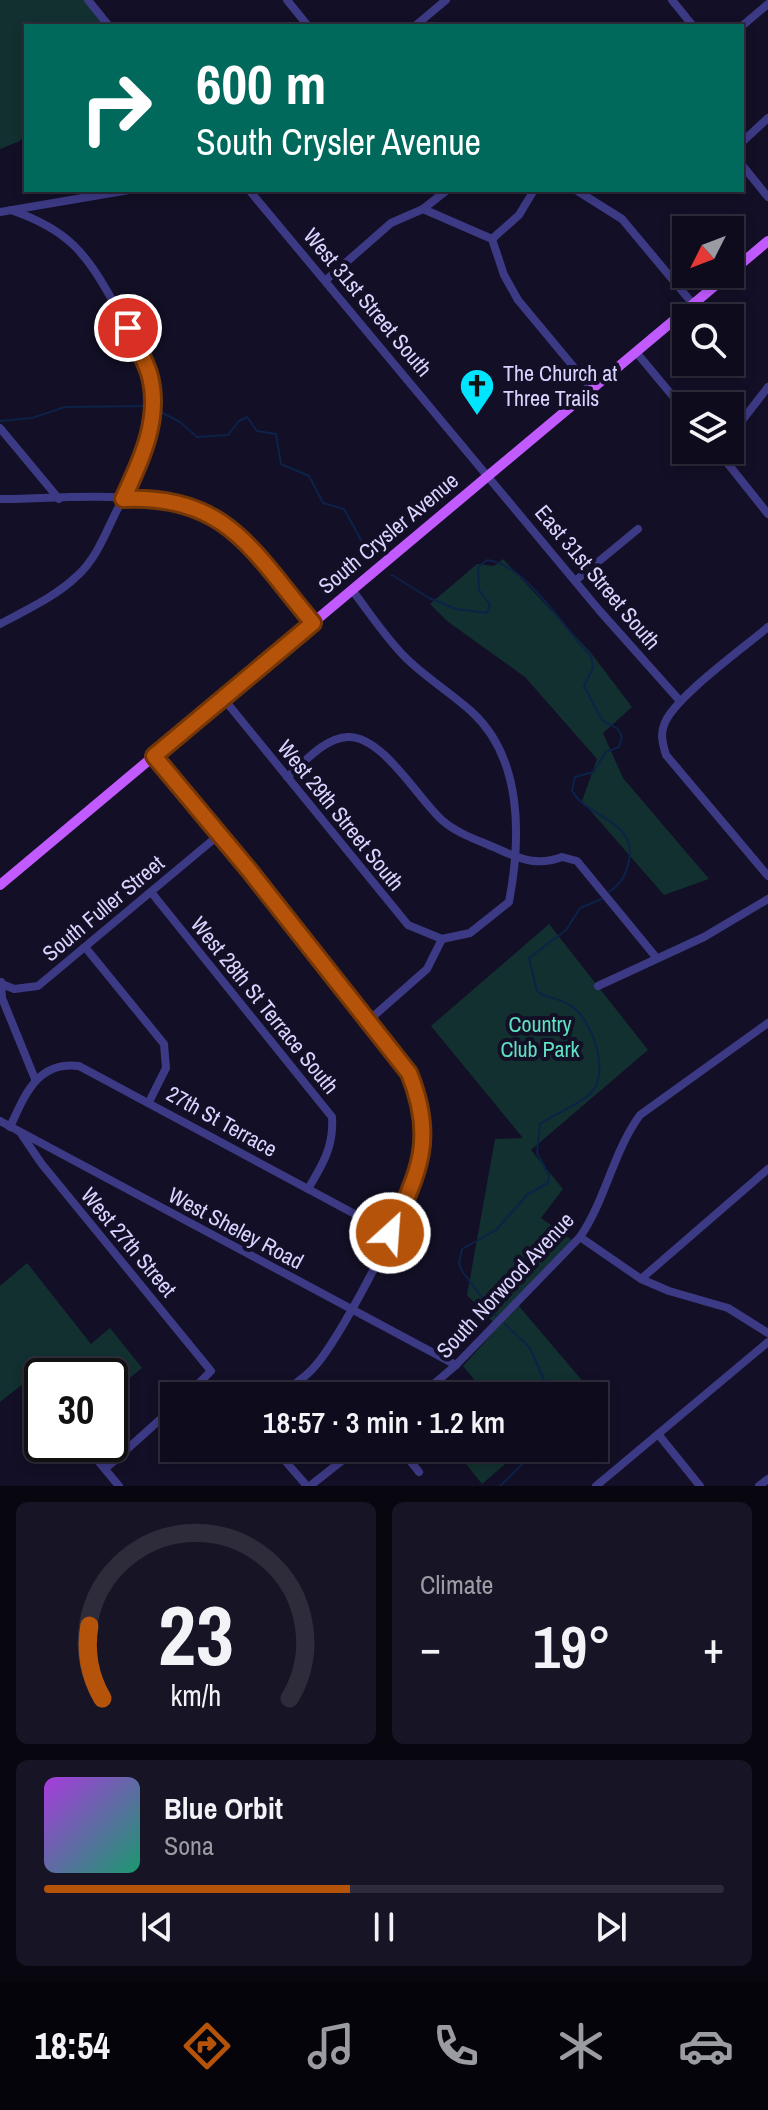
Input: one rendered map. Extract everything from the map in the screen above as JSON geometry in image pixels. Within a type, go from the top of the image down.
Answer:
[{"type":"main road","name":"South Crysler Avenue","points":[[744,261],[768,241]]},
{"type":"main road","name":"South Crysler Avenue","points":[[693,304],[712,288]]},
{"type":"main road","name":"South Crysler Avenue","points":[[0,885],[672,322]]},
{"type":"street","points":[[88,0],[107,24]]},
{"type":"street","points":[[287,0],[306,24]]},
{"type":"street","points":[[417,24],[446,0]]},
{"type":"street","points":[[672,0],[691,24]]},
{"type":"street","points":[[744,24],[768,4]]},
{"type":"street","points":[[744,140],[768,118]]},
{"type":"street","points":[[744,167],[768,197]]},
{"type":"street","points":[[0,212],[117,192]]},
{"type":"street","name":"West 31st Street South","points":[[251,192],[489,475]]},
{"type":"street","points":[[326,280],[391,223],[423,209],[444,192]]},
{"type":"street","points":[[492,239],[519,215],[533,192]]},
{"type":"street","points":[[579,192],[622,219],[693,304]]},
{"type":"street","points":[[423,209],[492,239],[518,300],[592,389]]},
{"type":"street","points":[[0,624],[78,576],[95,553],[123,499],[144,454],[151,424],[149,375],[128,328],[89,259],[55,229],[11,210]]},
{"type":"street","points":[[636,352],[672,395]]},
{"type":"street","points":[[744,418],[768,387]]},
{"type":"street","points":[[0,428],[59,499]]},
{"type":"street","points":[[728,464],[768,514]]},
{"type":"street","name":"East 31st Street South","points":[[489,475],[575,581],[680,701]]},
{"type":"street","points":[[0,499],[173,501],[200,509],[217,517],[242,538],[313,623]]},
{"type":"street","points":[[575,581],[638,529]]},
{"type":"street","points":[[352,590],[403,655],[431,682],[470,710],[495,740],[514,797],[509,902],[470,933],[442,939],[427,969],[368,1021]]},
{"type":"street","points":[[768,627],[680,701],[663,727],[666,755],[768,876]]},
{"type":"street","name":"West 29th Street South","points":[[223,698],[408,925],[442,939]]},
{"type":"street","points":[[287,777],[330,742],[347,737],[365,740],[378,749],[445,822],[513,856],[550,864],[562,857],[577,861],[655,956]]},
{"type":"street","points":[[154,756],[220,834],[409,1073],[423,1123],[418,1175],[390,1233],[352,1310],[316,1366],[296,1382]]},
{"type":"street","name":"South Fuller Street","points":[[1,983],[14,989],[38,986],[220,834]]},
{"type":"street","name":"West 28th St Terrace South","points":[[151,892],[332,1117],[333,1135],[329,1153],[308,1189]]},
{"type":"street","points":[[598,986],[655,956],[704,937],[768,899]]},
{"type":"street","points":[[85,947],[164,1044],[166,1068],[149,1102]]},
{"type":"street","points":[[1,983],[2,998],[35,1079],[10,1127]]},
{"type":"street","name":"South Norwood Avenue","points":[[436,1382],[580,1237],[590,1222],[627,1133],[640,1115],[768,1023]]},
{"type":"street","name":"27th St Terrace","points":[[35,1079],[58,1066],[79,1066],[390,1233]]},
{"type":"street","name":"West Sheley Road","points":[[0,1121],[456,1365]]},
{"type":"street","name":"West 27th Street","points":[[20,1132],[211,1374],[202,1382]]},
{"type":"street","points":[[641,1279],[768,1169]]},
{"type":"street","points":[[580,1237],[641,1279],[669,1291],[728,1308],[768,1333]]},
{"type":"street","points":[[596,1486],[768,1342]]},
{"type":"street","points":[[105,1469],[160,1420]]},
{"type":"street","points":[[658,1434],[700,1486]]},
{"type":"street","points":[[99,1462],[119,1486]]},
{"type":"street","points":[[287,1462],[308,1486],[340,1462]]},
{"type":"street","points":[[411,1462],[419,1472]]},
{"type":"street","points":[[759,1486],[768,1479]]},
{"type":"green space","points":[[0,0],[89,0],[108,24],[24,24],[24,135],[20,141],[0,149]]},
{"type":"green space","points":[[503,559],[591,653],[632,707],[603,733],[623,778],[709,879],[664,895],[582,801],[597,759],[525,677],[447,621],[430,604],[477,564],[494,566]]},
{"type":"green space","name":"Country Club Park","points":[[549,924],[648,1050],[531,1150],[563,1189],[541,1218],[572,1240],[493,1322],[467,1295],[495,1139],[523,1138],[431,1026]]},
{"type":"green space","points":[[27,1263],[91,1344],[110,1328],[142,1368],[128,1379],[128,1358],[24,1358],[24,1383],[0,1402],[0,1286]]},
{"type":"green space","points":[[518,1305],[583,1382],[476,1382],[463,1366]]},
{"type":"green space","points":[[465,1462],[508,1462],[482,1484]]},
{"type":"waterway","points":[[0,421],[32,418],[65,407],[146,406]]},
{"type":"waterway","points":[[157,410],[180,422],[197,437],[228,435],[239,421],[247,417],[257,431],[276,434],[281,464],[309,476],[323,503],[344,509],[361,540],[373,552]]},
{"type":"waterway","points":[[392,575],[429,598],[456,609],[487,613],[490,605],[479,590],[478,567],[487,560],[502,564],[544,599],[591,656],[593,668],[584,686],[602,720],[618,729],[622,737],[619,747],[606,752],[593,772],[575,777],[572,790],[587,807],[618,827],[629,846],[625,874],[609,892]]},
{"type":"waterway","points":[[496,1316],[462,1271],[459,1263],[462,1249],[496,1230],[528,1194],[548,1183],[549,1175],[537,1153],[540,1124],[589,1095],[599,1076],[597,1051],[588,1027],[570,1005],[537,991],[529,958],[566,930],[580,908],[602,899]]},
{"type":"waterway","points":[[505,1324],[530,1348],[545,1382]]},
{"type":"waterway","points":[[500,1486],[525,1462]]},
{"type":"place","name":"The Church at Three Trails","points":[[477,417]]},
{"type":"route","points":[[128,328],[149,375],[152,400],[151,424],[144,454],[123,499],[173,501],[217,517],[242,538],[313,623],[154,756],[249,870],[409,1073],[418,1095],[424,1147],[418,1175],[390,1233]]}]
